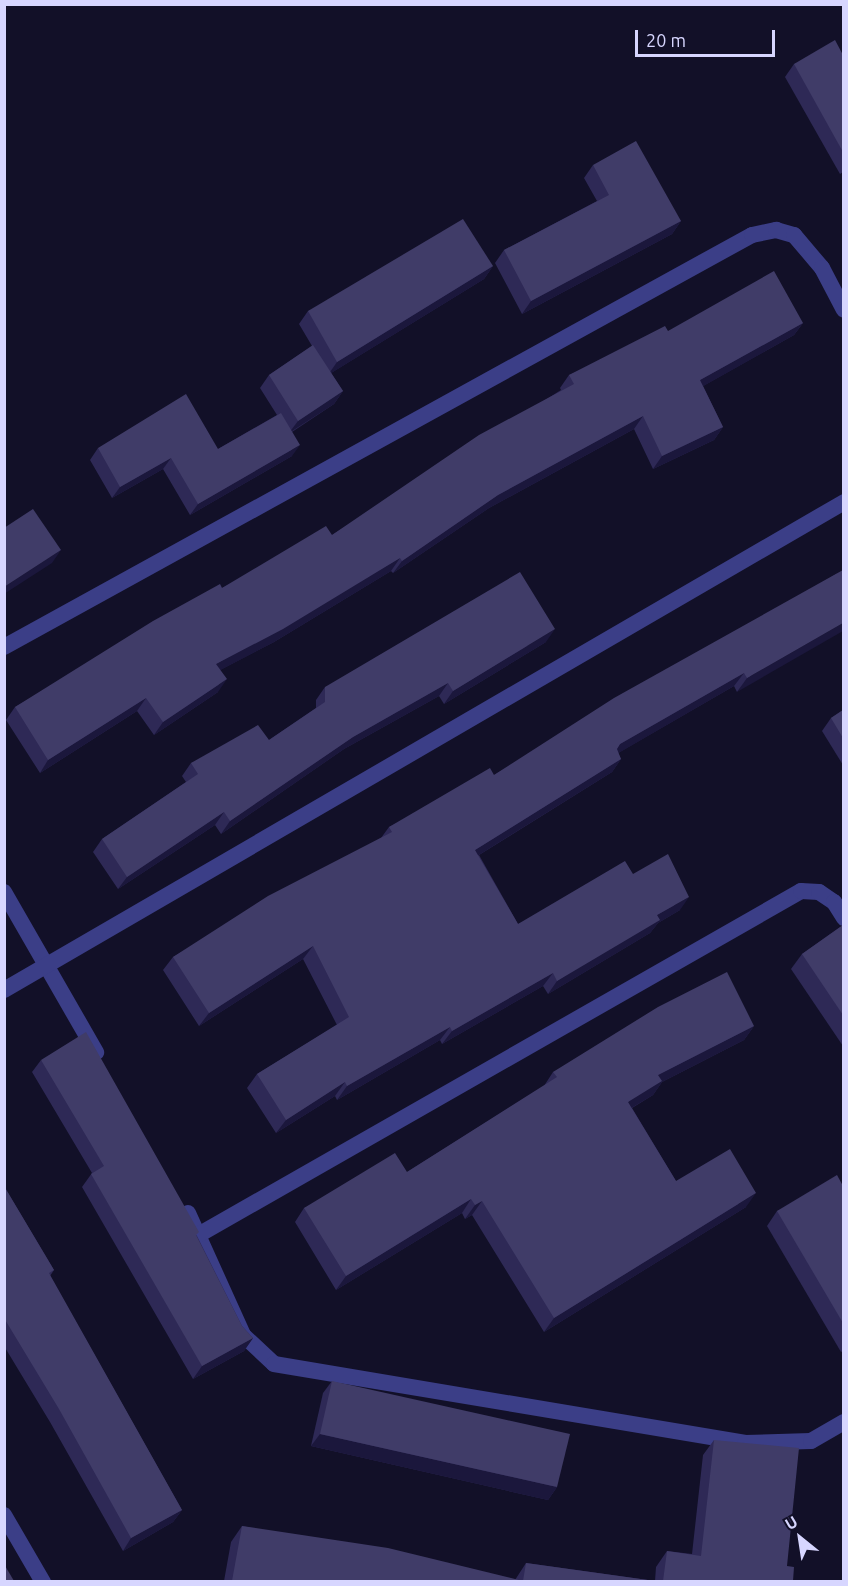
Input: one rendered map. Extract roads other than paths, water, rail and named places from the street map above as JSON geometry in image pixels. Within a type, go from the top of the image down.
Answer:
[{"type":"street","points":[[4,647],[752,235],[776,230],[794,235],[822,268],[843,310]]},
{"type":"street","points":[[4,990],[843,502]]},
{"type":"street","points":[[200,1234],[801,891],[819,892],[834,902],[843,918]]},
{"type":"street","points":[[4,892],[106,1069]]},
{"type":"street","points":[[182,1203],[200,1234],[243,1335],[274,1364],[745,1443],[811,1441],[843,1422]]},
{"type":"street","points":[[4,1515],[43,1581]]}]
